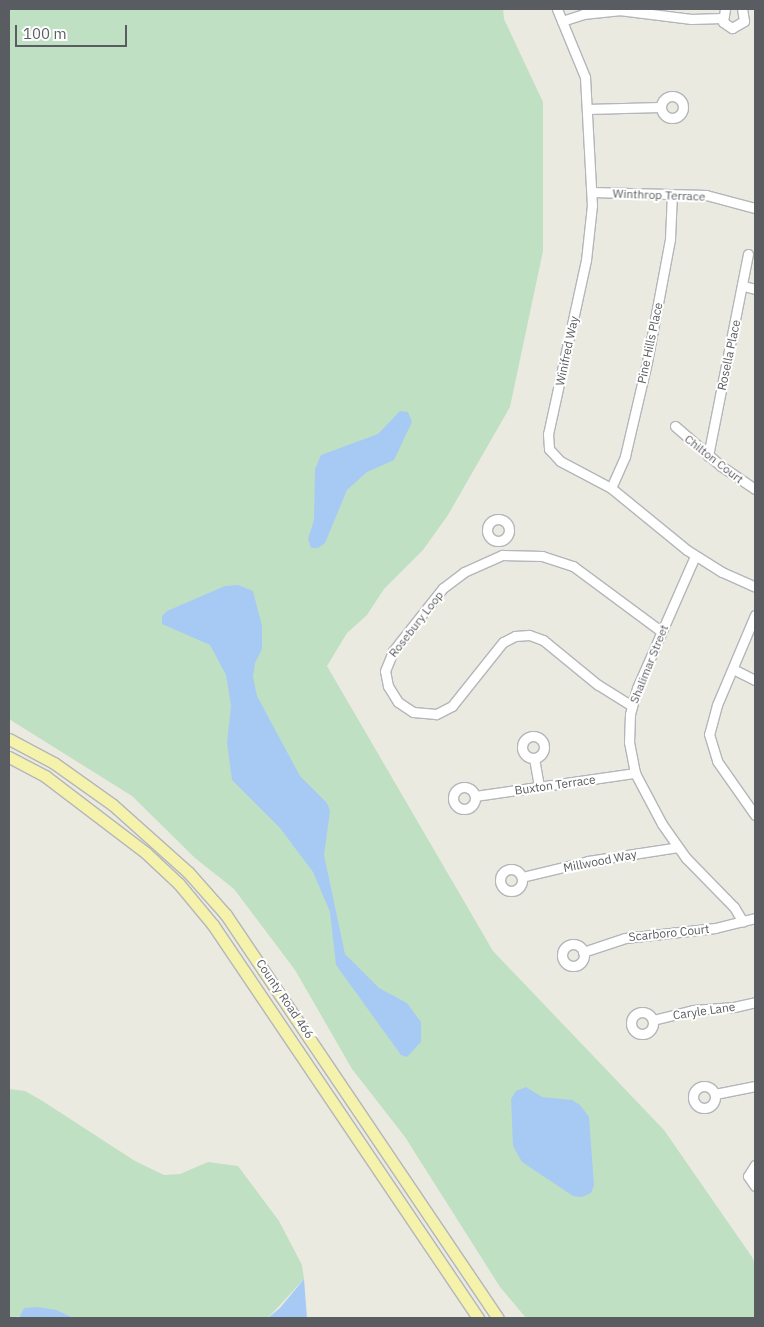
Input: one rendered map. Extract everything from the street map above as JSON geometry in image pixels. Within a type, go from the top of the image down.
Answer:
[{"type":"main road","name":"County Road 466","points":[[9,739],[54,763],[113,805],[188,872],[226,915],[498,1318]]},
{"type":"main road","name":"County Road 466","points":[[9,757],[45,776],[100,815],[146,852],[196,904],[242,965],[478,1318]]},
{"type":"street","name":"Winifred Way","points":[[558,9],[585,77],[592,192],[588,250],[547,442],[560,461],[611,488],[695,556],[755,587]]},
{"type":"street","points":[[722,18],[725,9]]},
{"type":"street","points":[[722,18],[729,27],[739,27],[745,18],[742,9]]},
{"type":"street","points":[[562,21],[583,14],[620,10],[691,19],[722,18]]},
{"type":"street","points":[[588,109],[660,107]]},
{"type":"street","name":"Winthrop Terrace","points":[[592,192],[706,196],[755,208]]},
{"type":"street","name":"Pine Hills Place","points":[[611,488],[625,456],[647,362],[670,239],[672,194]]},
{"type":"street","name":"Rosella Place","points":[[708,456],[744,286],[748,254]]},
{"type":"street","points":[[744,286],[755,289]]},
{"type":"street","name":"Chilton Court","points":[[675,426],[708,456],[755,489]]},
{"type":"street","points":[[500,542],[502,555]]},
{"type":"street","name":"Rosebury Loop","points":[[632,706],[598,685],[543,640],[522,634],[503,642],[457,699],[444,710],[420,713],[398,702],[388,686],[385,670],[393,651],[452,580],[477,564],[502,555],[542,556],[573,566],[662,631]]},
{"type":"street","name":"Shalimar Street","points":[[695,556],[632,706],[629,742],[636,773],[651,805],[678,846],[734,907],[742,922]]},
{"type":"street","points":[[755,615],[713,715],[710,742],[724,774],[755,815]]},
{"type":"street","points":[[733,668],[755,680]]},
{"type":"street","points":[[534,758],[539,787]]},
{"type":"street","name":"Buxton Terrace","points":[[475,796],[636,773]]},
{"type":"street","name":"Millwood Way","points":[[522,878],[588,862],[678,846]]},
{"type":"street","name":"Scarboro Court","points":[[583,952],[634,936],[742,922],[755,918]]},
{"type":"street","name":"Caryle Lane","points":[[653,1020],[693,1010],[734,1007],[755,1002]]},
{"type":"street","points":[[715,1094],[755,1086]]},
{"type":"street","points":[[755,1165],[748,1176],[755,1186]]},
{"type":"green space","points":[[9,9],[503,9],[504,19],[543,102],[543,251],[510,407],[448,515],[423,550],[384,589],[367,615],[347,633],[327,666],[493,951],[664,1130],[752,1257],[755,1264],[755,1318],[526,1318],[500,1287],[405,1137],[352,1069],[295,970],[234,889],[195,858],[132,796],[9,719]]},
{"type":"green space","points":[[9,1089],[25,1091],[135,1161],[164,1175],[180,1174],[208,1162],[238,1166],[279,1221],[302,1265],[304,1279],[268,1318],[74,1318],[57,1310],[9,1318]]},
{"type":"water","points":[[400,411],[408,412],[412,422],[394,460],[367,472],[347,490],[325,543],[318,548],[311,548],[308,539],[314,520],[315,469],[321,455],[378,434]]},
{"type":"water","points":[[238,585],[253,591],[262,626],[262,649],[255,663],[253,677],[257,696],[300,776],[327,803],[330,811],[324,855],[345,954],[379,988],[407,1003],[421,1022],[421,1042],[407,1057],[401,1055],[336,965],[330,912],[313,872],[280,828],[232,780],[227,743],[231,706],[226,675],[210,645],[162,624],[162,616],[167,611],[225,586]]},
{"type":"water","points":[[526,1087],[542,1097],[572,1100],[580,1105],[589,1117],[594,1185],[591,1193],[582,1197],[573,1196],[522,1162],[513,1146],[511,1099],[516,1091]]},
{"type":"water","points":[[304,1279],[307,1318],[268,1318],[280,1308]]},
{"type":"water","points":[[37,1307],[57,1310],[74,1318],[19,1318],[24,1308]]}]
